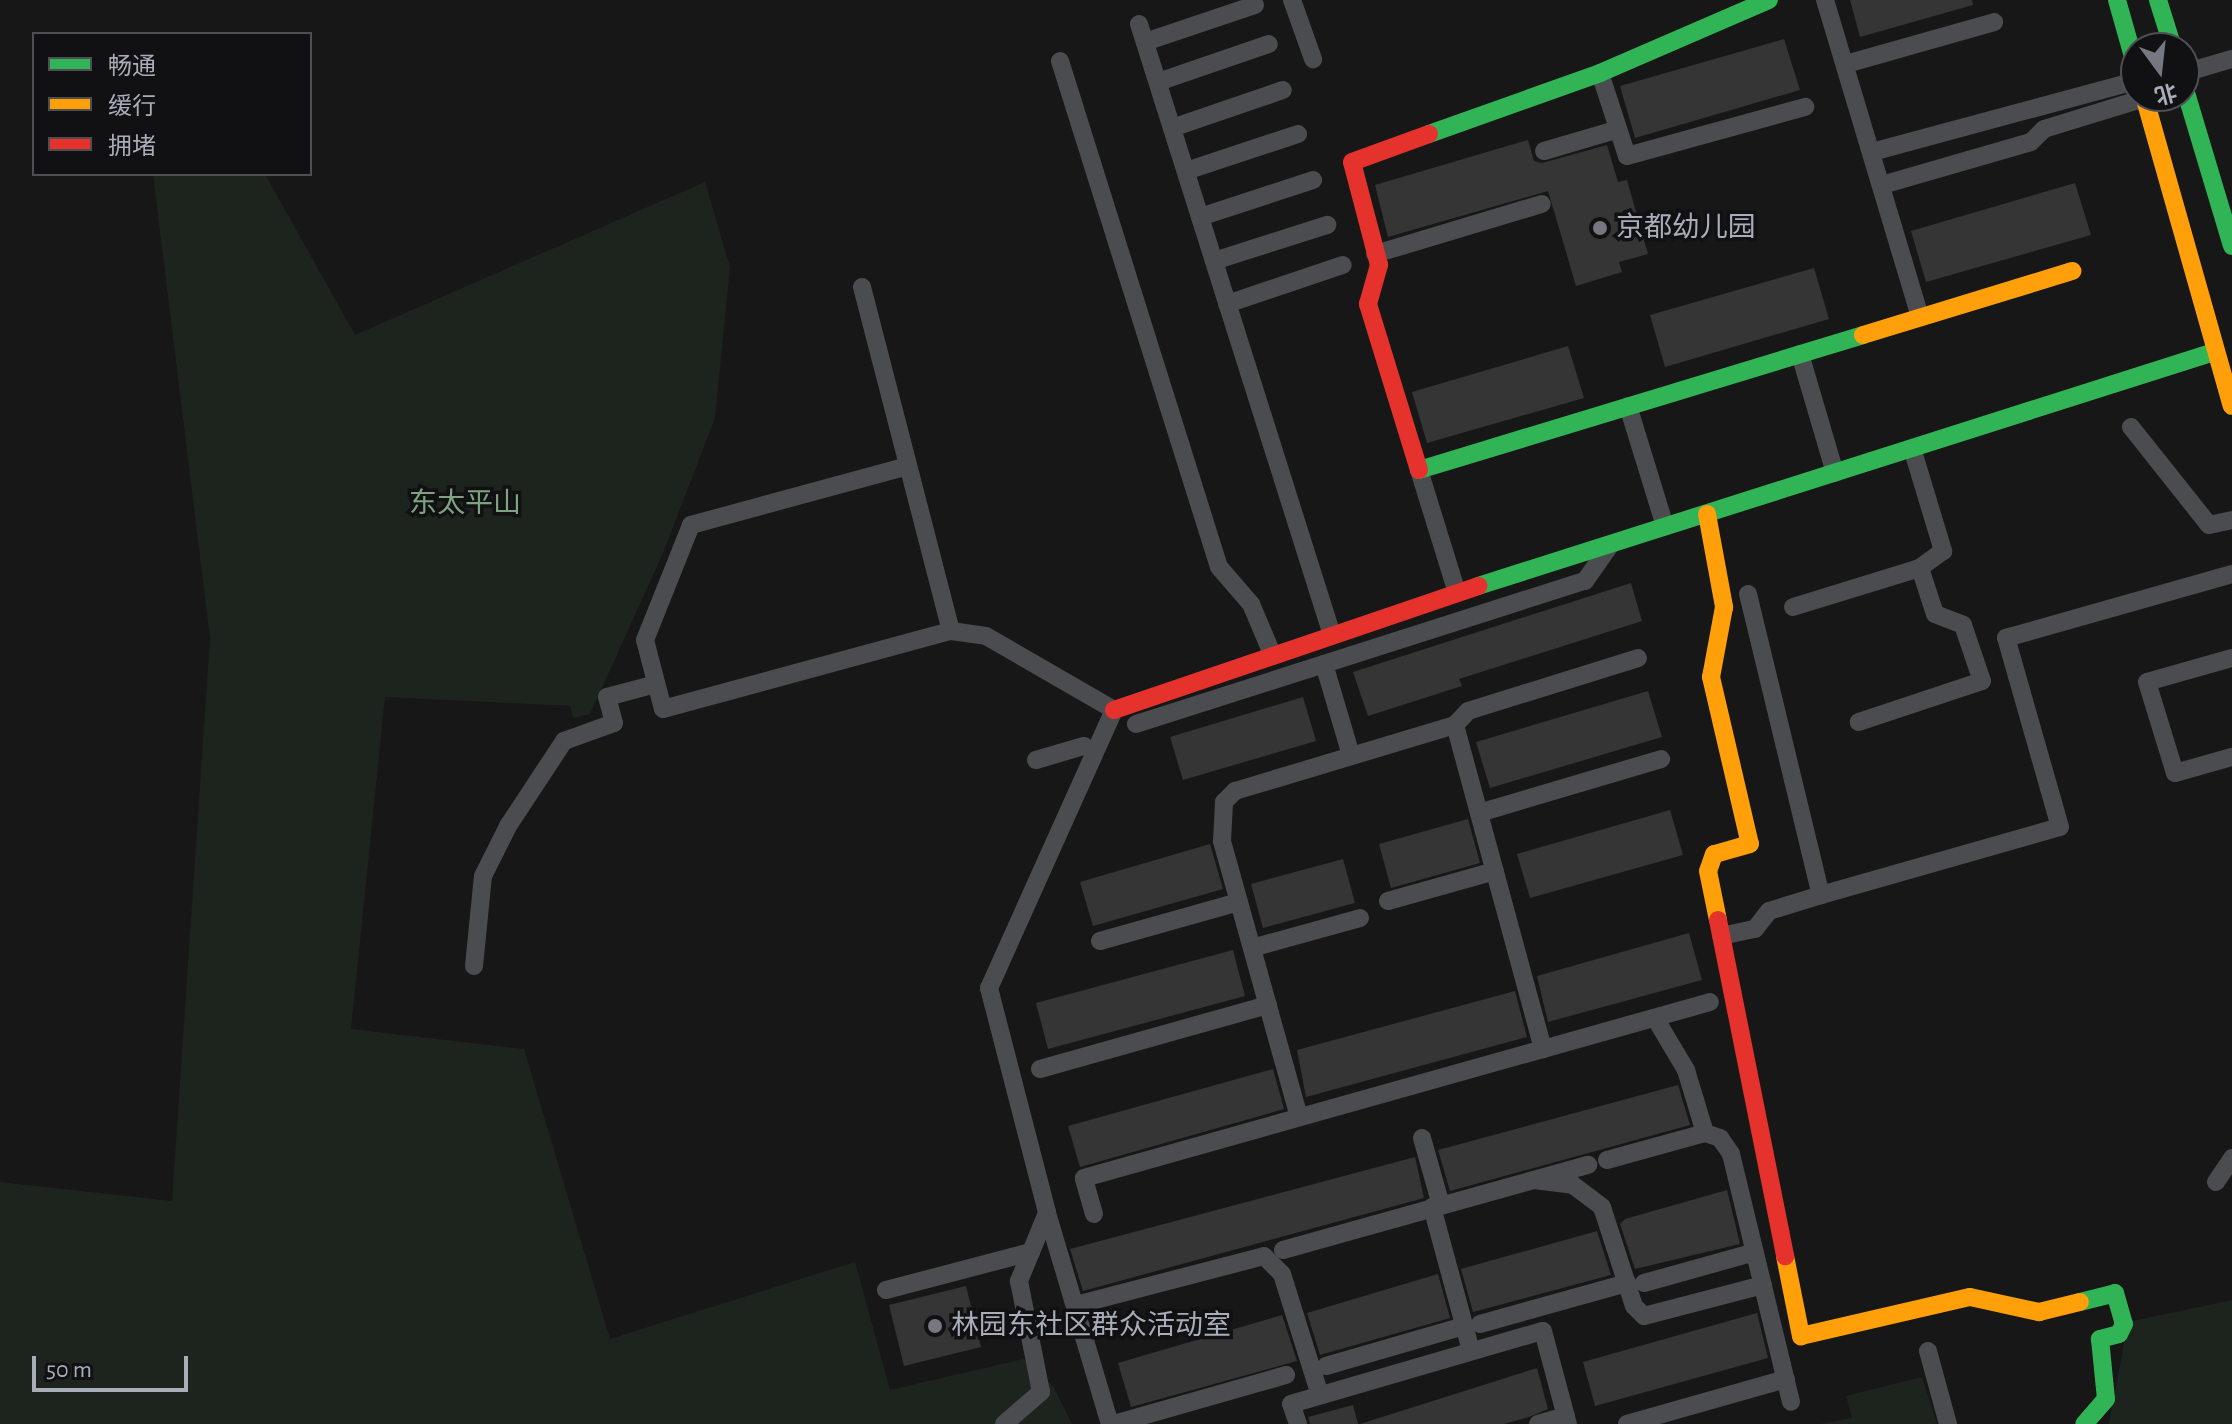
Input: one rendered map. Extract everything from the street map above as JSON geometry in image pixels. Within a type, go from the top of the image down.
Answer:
[{"type":"street","points":[[1292,0],[1313,59]]},
{"type":"street","points":[[1457,593],[1368,304],[1379,265],[1352,178],[1352,162],[1360,156],[1600,73],[1769,0]]},
{"type":"street","points":[[1825,0],[1920,317]]},
{"type":"street","points":[[2117,0],[2126,32]]},
{"type":"street","points":[[2158,0],[2168,32]]},
{"type":"street","points":[[1255,5],[1142,33],[1332,635]]},
{"type":"street","points":[[1846,64],[1994,22]]},
{"type":"street","points":[[1158,82],[1269,44]]},
{"type":"street","points":[[2200,68],[2232,59]]},
{"type":"street","points":[[1060,61],[1219,567],[1251,604],[1273,656]]},
{"type":"street","points":[[1600,73],[1616,130],[1627,156],[1805,107]]},
{"type":"street","points":[[1172,128],[1283,90]]},
{"type":"street","points":[[1872,152],[2120,97]]},
{"type":"street","points":[[1882,185],[2031,142],[2044,129],[2120,100]]},
{"type":"street","points":[[2148,112],[2232,406]]},
{"type":"street","points":[[2192,112],[2232,246]]},
{"type":"street","points":[[1544,151],[1616,130]]},
{"type":"street","points":[[1186,171],[1298,134]]},
{"type":"street","points":[[1200,217],[1313,180]]},
{"type":"street","points":[[1375,254],[1542,204]]},
{"type":"street","points":[[1214,261],[1327,225]]},
{"type":"street","points":[[1227,304],[1343,265]]},
{"type":"street","points":[[1419,470],[2072,271]]},
{"type":"street","points":[[862,287],[951,631]]},
{"type":"street","points":[[1286,1375],[1112,1424],[1047,1213],[989,988],[1114,710],[1457,593],[2214,352]]},
{"type":"street","points":[[1800,354],[1835,473]]},
{"type":"street","points":[[1628,406],[1665,526]]},
{"type":"street","points":[[2131,427],[2209,525],[2232,520]]},
{"type":"street","points":[[1793,607],[1920,568],[1943,551],[1912,448]]},
{"type":"street","points":[[908,466],[691,525],[645,640],[663,709],[951,631],[986,636],[1114,710]]},
{"type":"street","points":[[1707,514],[1724,607],[1711,677],[1750,844],[1708,859],[1801,1336],[1970,1297],[2039,1312],[2115,1293],[2124,1324],[2119,1334],[2100,1339],[2098,1348],[2106,1399],[2084,1424]]},
{"type":"street","points":[[1136,724],[1585,581],[1611,544]]},
{"type":"street","points":[[1859,722],[1982,681],[1963,625],[1935,614],[1920,568]]},
{"type":"street","points":[[1721,936],[1755,929],[1769,911],[2060,827],[2006,638],[2232,574]]},
{"type":"street","points":[[1748,594],[1821,895]]},
{"type":"street","points":[[1299,1117],[1219,825],[1224,802],[1235,791],[1455,725],[1468,711],[1638,658]]},
{"type":"street","points":[[2232,658],[2147,682],[2175,773],[2232,757]]},
{"type":"street","points":[[1324,664],[1351,755]]},
{"type":"street","points":[[474,966],[483,876],[508,826],[564,741],[614,723],[607,697],[656,684]]},
{"type":"street","points":[[1455,725],[1543,1049]]},
{"type":"street","points":[[1036,760],[1084,746]]},
{"type":"street","points":[[1055,754],[1081,780]]},
{"type":"street","points":[[1479,813],[1661,759]]},
{"type":"street","points":[[1388,901],[1495,871]]},
{"type":"street","points":[[1100,941],[1239,902]]},
{"type":"street","points":[[1252,948],[1360,918]]},
{"type":"street","points":[[1094,1214],[1084,1178],[1710,1002]]},
{"type":"street","points":[[1040,1069],[1268,1005]]},
{"type":"street","points":[[1655,1018],[1686,1070],[1705,1133]]},
{"type":"street","points":[[1607,1160],[1705,1133],[1720,1138],[1731,1154],[1791,1402]]},
{"type":"street","points":[[1422,1138],[1436,1206],[1472,1325],[1471,1351]]},
{"type":"street","points":[[2216,1182],[2232,1158]]},
{"type":"street","points":[[1283,1250],[1588,1165]]},
{"type":"street","points":[[1534,1180],[1573,1185],[1602,1207],[1636,1283],[1644,1316],[1763,1285]]},
{"type":"street","points":[[1004,1424],[1033,1403],[1043,1381],[1019,1281],[1047,1213]]},
{"type":"street","points":[[886,1290],[1031,1252]]},
{"type":"street","points":[[1326,1366],[1755,1252]]},
{"type":"street","points":[[1076,1305],[1264,1256],[1282,1274],[1320,1395]]},
{"type":"street","points":[[1298,1424],[1291,1404],[1543,1331],[1567,1420],[1538,1424]]},
{"type":"street","points":[[1928,1351],[1948,1424]]},
{"type":"street","points":[[1627,1424],[1786,1379]]},
{"type":"green space","name":"东太平山","points":[[153,176],[266,176],[355,335],[705,182],[730,267],[715,418],[663,553],[590,714],[573,718],[570,706],[385,697],[351,1029],[524,1049],[610,1339],[855,1262],[890,1390],[1023,1359],[1053,1386],[1072,1424],[0,1424],[0,1182],[172,1201],[210,638]]},
{"type":"green space","points":[[2232,1300],[2232,1424],[2109,1424],[2128,1322]]},
{"type":"green space","points":[[1922,1377],[1937,1424],[1820,1424],[1852,1418],[1846,1396]]},
{"type":"building","points":[[1850,0],[1972,0],[1973,5],[1860,37]]},
{"type":"building","points":[[1784,39],[1800,90],[1635,138],[1620,86]]},
{"type":"building","points":[[1528,140],[1534,161],[1542,163],[1607,145],[1618,182],[1627,180],[1648,254],[1619,262],[1622,272],[1576,286],[1548,191],[1388,237],[1375,185]]},
{"type":"building","points":[[2075,183],[2091,235],[1926,282],[1911,231]]},
{"type":"building","points":[[1814,268],[1829,319],[1665,367],[1650,315]]},
{"type":"building","points":[[1568,346],[1584,398],[1427,443],[1412,392]]},
{"type":"building","points":[[1631,583],[1642,621],[1459,679],[1462,686],[1368,716],[1353,672]]},
{"type":"building","points":[[1648,691],[1662,737],[1490,788],[1476,742]]},
{"type":"building","points":[[1303,697],[1316,741],[1183,780],[1170,737]]},
{"type":"building","points":[[1670,810],[1683,855],[1530,898],[1517,854]]},
{"type":"building","points":[[1468,819],[1480,863],[1391,888],[1379,844]]},
{"type":"building","points":[[1210,844],[1223,889],[1093,926],[1080,882]]},
{"type":"building","points":[[1343,859],[1355,903],[1263,928],[1251,884]]},
{"type":"building","points":[[1689,933],[1702,980],[1548,1022],[1537,976]]},
{"type":"building","points":[[1233,950],[1245,996],[1048,1049],[1036,1003]]},
{"type":"building","points":[[1515,991],[1527,1037],[1306,1097],[1297,1050]]},
{"type":"building","points":[[1273,1069],[1284,1109],[1080,1167],[1068,1126]]},
{"type":"building","points":[[1678,1085],[1690,1125],[1450,1191],[1438,1150]]},
{"type":"building","points":[[1415,1157],[1424,1198],[1083,1291],[1070,1249]]},
{"type":"building","points":[[1727,1190],[1740,1244],[1635,1269],[1620,1224],[1625,1219]]},
{"type":"building","points":[[1597,1231],[1611,1275],[1473,1312],[1461,1269]]},
{"type":"building","points":[[1438,1274],[1450,1318],[1320,1355],[1307,1313]]},
{"type":"building","name":"林园东社区群众活动室","points":[[966,1286],[981,1347],[904,1366],[889,1305]]},
{"type":"building","points":[[1757,1313],[1768,1358],[1595,1406],[1583,1362]]},
{"type":"building","points":[[1282,1315],[1297,1361],[1131,1407],[1118,1363]]},
{"type":"building","points":[[1537,1368],[1548,1409],[1529,1417],[1504,1424],[1360,1424]]},
{"type":"building","points":[[1353,1405],[1358,1424],[1310,1424],[1308,1417]]},
{"type":"traffic: fast","points":[[1429,134],[1600,73],[1769,0]]},
{"type":"traffic: fast","points":[[2117,0],[2126,32]]},
{"type":"traffic: fast","points":[[2158,0],[2168,32]]},
{"type":"traffic: fast","points":[[2192,112],[2232,246]]},
{"type":"traffic: fast","points":[[1419,470],[1863,335]]},
{"type":"traffic: fast","points":[[1478,586],[2214,352]]},
{"type":"traffic: fast","points":[[2080,1302],[2115,1293],[2124,1324],[2119,1334],[2100,1339],[2106,1399],[2084,1424]]},
{"type":"traffic: slow","points":[[2149,112],[2232,406]]},
{"type":"traffic: slow","points":[[1863,335],[2072,271]]},
{"type":"traffic: slow","points":[[1707,514],[1724,607],[1711,677],[1750,844],[1714,854],[1708,871],[1718,920]]},
{"type":"traffic: slow","points":[[1785,1256],[1801,1336],[1970,1297],[2039,1312],[2080,1302]]},
{"type":"traffic: jam","points":[[1419,470],[1368,304],[1379,265],[1352,162],[1429,134]]},
{"type":"traffic: jam","points":[[1114,710],[1478,586]]},
{"type":"traffic: jam","points":[[1718,920],[1785,1256]]},
{"type":"place","name":"京都幼儿园","points":[[1600,228]]},
{"type":"place","name":"林园东社区群众活动室","points":[[935,1326]]}]
